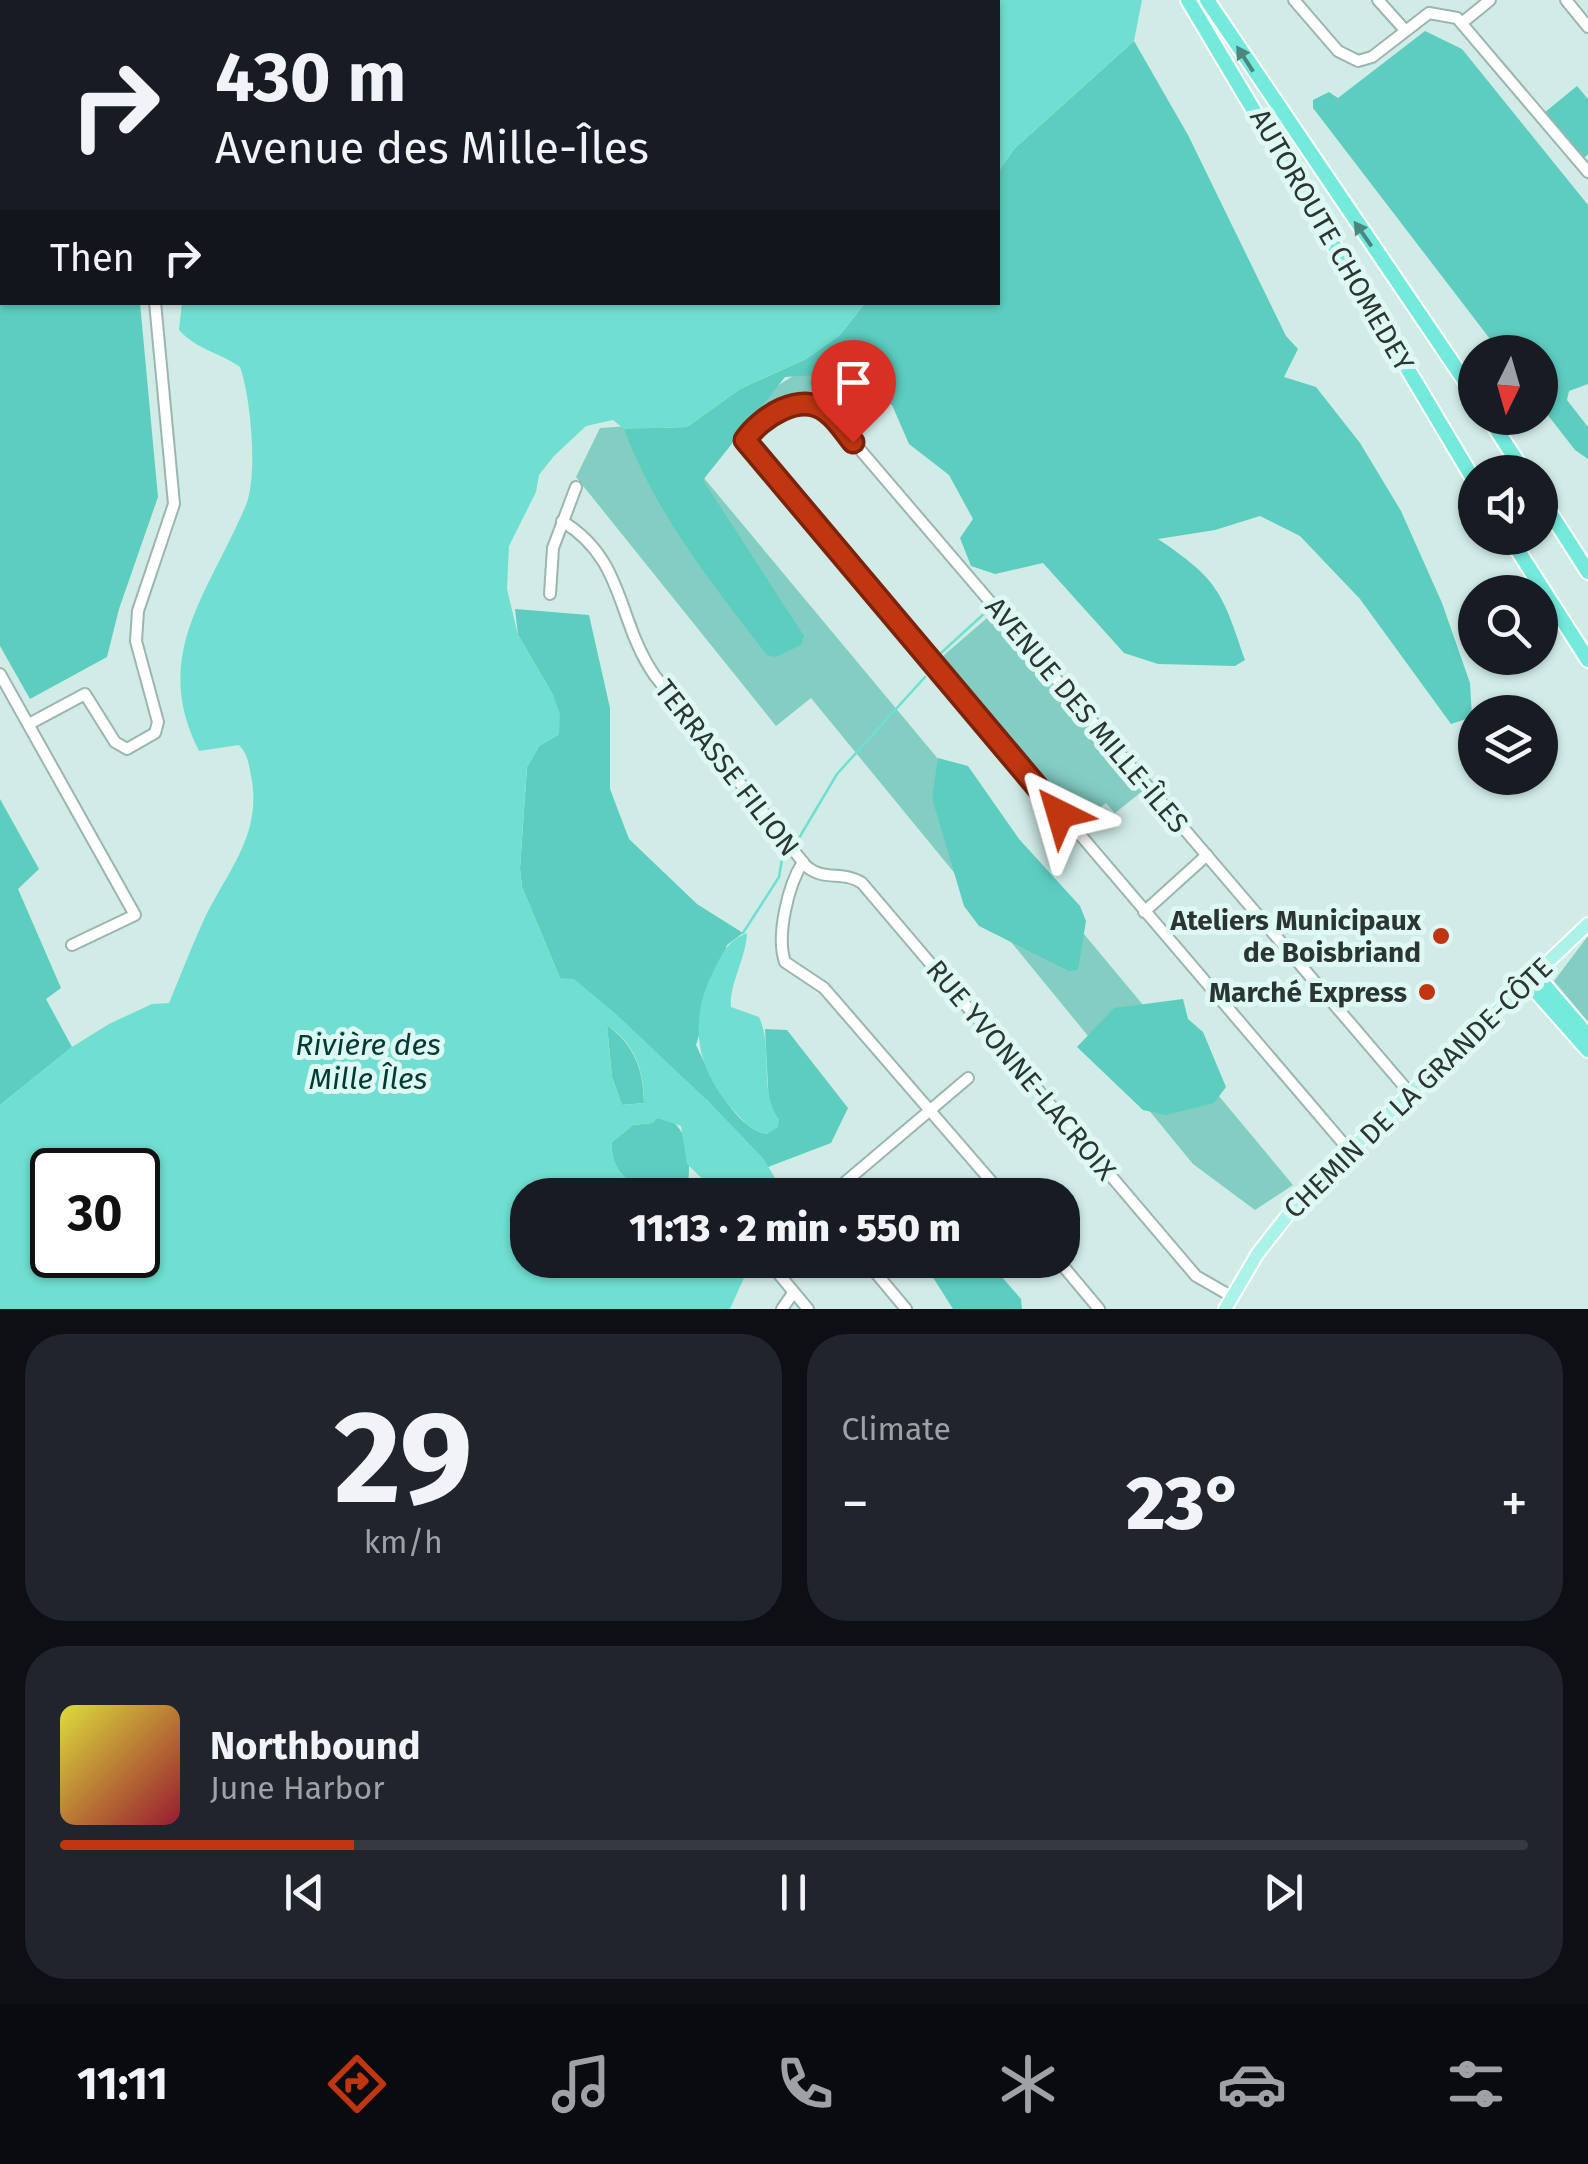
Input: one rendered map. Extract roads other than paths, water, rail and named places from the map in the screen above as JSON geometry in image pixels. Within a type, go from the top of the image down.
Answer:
[{"type":"highway","name":"AUTOROUTE CHOMEDEY","points":[[1188,0],[1459,455]]},
{"type":"highway","name":"AUTOROUTE CHOMEDEY","points":[[1207,0],[1458,371]]},
{"type":"highway","points":[[1558,525],[1588,572]]},
{"type":"highway","points":[[1558,614],[1588,660]]},
{"type":"highway","points":[[1558,614],[1588,670]]},
{"type":"highway","points":[[1531,977],[1588,1036]]},
{"type":"highway","points":[[1531,977],[1588,1050]]},
{"type":"main road","name":"CHEMIN DE LA GRANDE-CÔTE","points":[[1228,1303],[1283,1219],[1349,1150],[1588,924]]},
{"type":"street","points":[[1294,0],[1338,51],[1352,60],[1372,57],[1404,30],[1434,12],[1463,22],[1588,172]]},
{"type":"street","points":[[1378,0],[1404,30]]},
{"type":"street","points":[[1463,22],[1490,0]]},
{"type":"street","points":[[1566,0],[1588,26]]},
{"type":"street","points":[[28,724],[86,694],[115,742],[127,749],[155,734],[155,703],[136,641],[138,611],[174,504],[155,305]]},
{"type":"street","name":"AVENUE DES MILLE-ÎLES","points":[[1144,912],[745,442],[784,407],[827,411],[1409,1092]]},
{"type":"street","points":[[550,594],[553,548],[576,487]]},
{"type":"street","name":"TERRASSE FILION","points":[[562,520],[587,540],[613,572],[635,642],[654,676],[803,862],[785,921],[782,948],[786,962],[815,979],[988,1178]]},
{"type":"street","points":[[0,674],[135,915],[72,945]]},
{"type":"street","points":[[1207,856],[1144,912],[1349,1150]]},
{"type":"street","name":"RUE YVONNE-LACROIX","points":[[803,862],[818,875],[850,877],[864,886],[1196,1276],[1228,1303]]},
{"type":"street","points":[[850,1178],[968,1078]]},
{"type":"street","points":[[782,1278],[808,1309]]},
{"type":"street","points":[[880,1278],[906,1309]]},
{"type":"street","points":[[1073,1278],[1099,1309]]},
{"type":"street","points":[[782,1309],[793,1292]]},
{"type":"water","points":[[1000,0],[1142,0],[1134,41],[1014,149],[1000,169]]},
{"type":"water","name":"Rivière des Mille Îles","points":[[182,305],[863,305],[840,335],[806,359],[740,389],[687,427],[624,429],[613,420],[586,426],[539,475],[536,492],[509,546],[507,589],[518,635],[560,714],[559,734],[539,746],[527,767],[520,868],[522,887],[560,978],[574,979],[616,1014],[708,1101],[763,1158],[775,1178],[701,1178],[687,1164],[681,1126],[657,1118],[652,1123],[633,1125],[612,1142],[616,1164],[627,1178],[510,1178],[510,1278],[744,1278],[730,1309],[0,1309],[0,1105],[72,1047],[109,1024],[152,1004],[169,1003],[202,924],[239,856],[251,821],[252,781],[245,753],[239,745],[199,751],[185,716],[180,684],[190,625],[250,492],[252,436],[247,397],[240,367],[193,342],[179,330]],"holes":[[[607,1025],[625,1041],[636,1059],[644,1103],[622,1105],[612,1077]]]},
{"type":"water","points":[[747,933],[731,1007],[759,1017],[763,1029],[769,1096],[779,1120],[778,1127],[767,1134],[739,1117],[723,1097],[712,1081],[700,1047],[700,1010],[705,991],[726,948]]},
{"type":"waterway","points":[[941,653],[987,611]]},
{"type":"waterway","points":[[799,838],[837,774],[925,677]]},
{"type":"waterway","points":[[743,933],[779,877],[784,848]]},
{"type":"place","name":"Ateliers Municipaux de Boisbriand","points":[[1441,936]]},
{"type":"place","name":"Marché Express","points":[[1427,992]]}]
